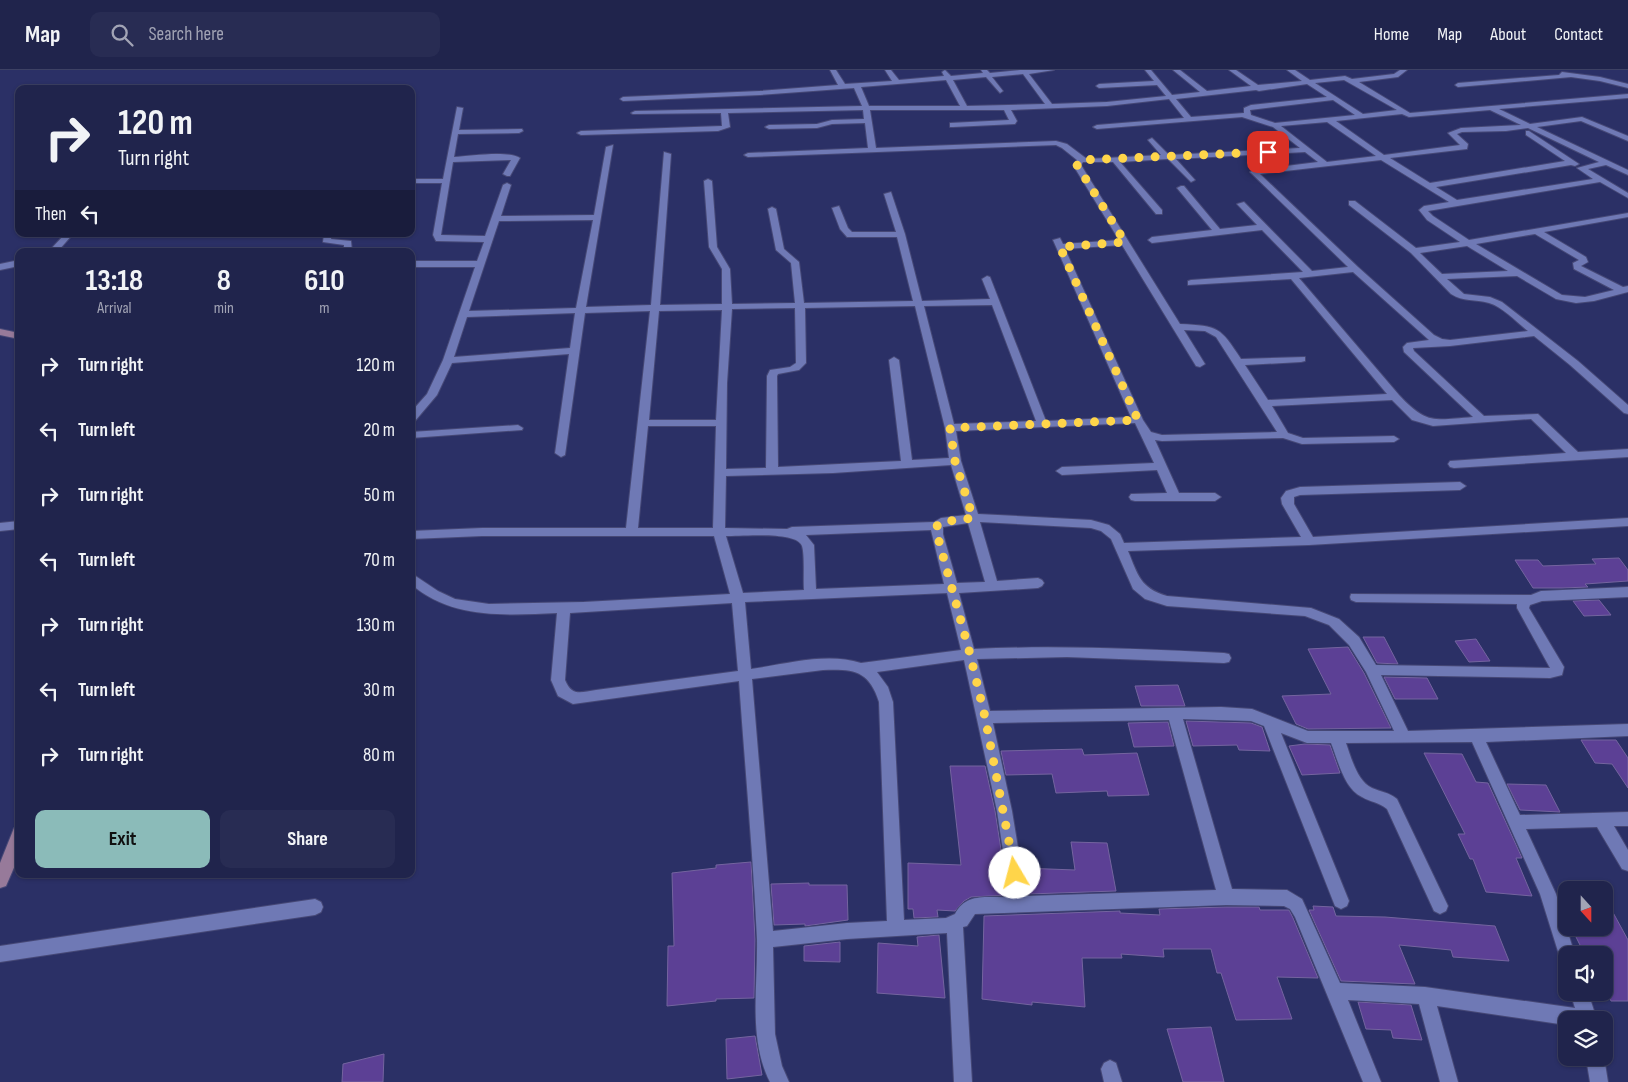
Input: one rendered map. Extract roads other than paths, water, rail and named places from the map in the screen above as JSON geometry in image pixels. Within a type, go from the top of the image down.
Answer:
[{"type":"street","points":[[833,70],[843,87]]},
{"type":"street","points":[[888,70],[897,82]]},
{"type":"street","points":[[943,70],[965,108]]},
{"type":"street","points":[[623,99],[731,95],[857,86],[986,73],[1051,70]]},
{"type":"street","points":[[1148,70],[1189,119]]},
{"type":"street","points":[[1176,70],[1207,94]]},
{"type":"street","points":[[1232,70],[1258,88]]},
{"type":"street","points":[[1290,70],[1362,116]]},
{"type":"street","points":[[1340,70],[1338,72],[1348,80],[1385,100],[1402,112]]},
{"type":"street","points":[[635,113],[1050,106],[1173,98],[1310,82],[1396,76],[1404,70]]},
{"type":"street","points":[[1551,70],[1568,76]]},
{"type":"street","points":[[1024,71],[1050,106]]},
{"type":"street","points":[[986,73],[1000,91]]},
{"type":"street","points":[[1458,85],[1568,76],[1600,79],[1628,86]]},
{"type":"street","points":[[1099,86],[1159,83]]},
{"type":"street","points":[[857,86],[866,108],[872,149]]},
{"type":"street","points":[[1097,127],[1248,116],[1266,124],[1275,125],[1402,112],[1418,116],[1489,107],[1628,96]]},
{"type":"street","points":[[1248,116],[1246,109],[1251,107],[1334,98]]},
{"type":"street","points":[[1489,107],[1524,126],[1628,173]]},
{"type":"street","points":[[459,108],[437,235],[439,239],[490,239]]},
{"type":"street","points":[[953,125],[1012,122],[1007,108]]},
{"type":"street","points":[[581,133],[718,129],[726,126],[724,111]]},
{"type":"street","points":[[1328,119],[1384,158],[1456,203]]},
{"type":"street","points":[[1440,342],[1431,337],[1354,269],[1254,172],[1464,147],[1464,144],[1453,136],[1452,133],[1582,119],[1628,139]]},
{"type":"street","points":[[769,127],[817,126],[832,122],[868,121]]},
{"type":"street","points":[[1275,125],[1325,164]]},
{"type":"street","points":[[1524,126],[1572,162],[1628,196]]},
{"type":"street","points":[[454,132],[519,130]]},
{"type":"street","points":[[1152,140],[1191,180]]},
{"type":"street","points":[[748,155],[1056,143],[1065,144],[1081,160],[1115,160],[1307,150]]},
{"type":"street","points":[[561,453],[580,312],[610,146]]},
{"type":"street","points":[[632,532],[655,308],[667,154]]},
{"type":"street","points":[[449,160],[496,156],[516,158],[507,174]]},
{"type":"street","points":[[1081,160],[1077,165],[1200,364]]},
{"type":"street","points":[[1115,160],[1159,212]]},
{"type":"street","points":[[1429,186],[1572,162]]},
{"type":"street","points":[[1581,168],[1607,163]]},
{"type":"street","points":[[1600,180],[1423,210],[1430,218],[1468,243],[1559,298],[1578,301],[1624,290]]},
{"type":"street","points":[[415,182],[445,181]]},
{"type":"street","points":[[708,181],[713,248],[726,269],[727,308],[719,473],[719,532],[738,598],[765,940],[766,1041],[776,1076],[780,1082]]},
{"type":"street","points":[[415,415],[432,395],[448,360],[490,239],[506,186]]},
{"type":"street","points":[[1181,188],[1218,232]]},
{"type":"street","points":[[888,194],[901,234],[950,428],[955,461],[992,586]]},
{"type":"street","points":[[1352,203],[1414,251],[1454,292],[1462,297],[1490,300],[1499,304],[1574,364],[1628,411]]},
{"type":"street","points":[[1241,204],[1310,274]]},
{"type":"street","points":[[836,208],[844,229],[850,235],[901,234]]},
{"type":"street","points":[[772,209],[780,250],[795,262],[800,306],[801,363],[795,368],[774,372],[772,376],[772,471]]},
{"type":"street","points":[[1414,251],[1628,215]]},
{"type":"street","points":[[495,218],[597,217]]},
{"type":"street","points":[[1152,240],[1264,227]]},
{"type":"street","points":[[1536,231],[1583,259],[1584,262],[1576,265],[1577,267],[1624,290]]},
{"type":"street","points":[[56,248],[66,237]]},
{"type":"street","points":[[327,237],[326,240],[329,241],[348,243],[348,248]]},
{"type":"street","points":[[1125,242],[1058,243],[1174,496]]},
{"type":"street","points":[[0,267],[15,264]]},
{"type":"street","points":[[415,264],[481,264]]},
{"type":"street","points":[[1191,283],[1293,276],[1354,269]]},
{"type":"street","points":[[1441,278],[1517,273]]},
{"type":"street","points":[[1293,276],[1395,398],[1422,422],[1432,424],[1534,416],[1575,456]]},
{"type":"street","points":[[987,279],[1042,423]]},
{"type":"street","points":[[464,314],[580,312],[655,308],[996,302]]},
{"type":"street","points":[[1178,327],[1207,328],[1220,335],[1284,435]]},
{"type":"street","points":[[0,332],[15,335]]},
{"type":"street","points":[[1482,420],[1409,352],[1408,347],[1410,345],[1450,343],[1536,333]]},
{"type":"street","points":[[448,360],[575,351]]},
{"type":"street","points":[[1238,362],[1301,359]]},
{"type":"street","points":[[894,360],[908,464]]},
{"type":"street","points":[[1265,403],[1395,398]]},
{"type":"street","points":[[950,428],[1138,420]]},
{"type":"street","points":[[643,423],[721,423]]},
{"type":"street","points":[[415,435],[518,428]]},
{"type":"street","points":[[1146,434],[1162,438],[1284,435],[1302,441],[1394,438]]},
{"type":"street","points":[[1454,464],[1628,454]]},
{"type":"street","points":[[719,473],[955,461]]},
{"type":"street","points":[[1062,471],[1161,466]]},
{"type":"street","points":[[1309,541],[1288,504],[1287,498],[1290,494],[1300,491],[1460,486]]},
{"type":"street","points":[[1135,497],[1215,497]]},
{"type":"street","points":[[415,535],[482,532],[784,532],[937,526],[949,519],[973,518],[1091,524],[1105,528],[1116,537],[1137,586],[1150,596],[1167,601],[1306,611],[1334,622],[1354,641],[1372,670],[1404,737]]},
{"type":"street","points":[[1121,547],[1309,541],[1628,522]]},
{"type":"street","points":[[0,527],[15,525]]},
{"type":"street","points":[[937,526],[937,534],[985,717],[1013,857],[1019,904]]},
{"type":"street","points":[[784,532],[801,536],[808,545],[810,593]]},
{"type":"street","points":[[415,581],[444,601],[477,608],[520,610],[810,593],[1038,583]]},
{"type":"street","points":[[1372,670],[1550,673],[1557,671],[1557,667],[1523,608],[1524,602],[1541,596],[1628,592]]},
{"type":"street","points":[[1356,597],[1530,599]]},
{"type":"street","points":[[564,608],[558,680],[563,692],[573,698],[836,664],[863,668],[970,654],[1059,651],[1224,658]]},
{"type":"street","points":[[863,668],[880,683],[886,702],[896,929]]},
{"type":"street","points":[[1174,713],[1226,897]]},
{"type":"street","points":[[985,717],[1221,713],[1252,715],[1269,721],[1287,731],[1307,737],[1337,739],[1628,730]]},
{"type":"street","points":[[1269,721],[1341,901]]},
{"type":"street","points":[[1476,736],[1548,894],[1564,946]]},
{"type":"street","points":[[1337,739],[1358,786],[1366,793],[1382,796],[1392,804],[1440,906]]},
{"type":"street","points":[[1600,819],[1628,864]]},
{"type":"street","points":[[1516,822],[1628,819]]},
{"type":"street","points":[[0,881],[15,846]]},
{"type":"street","points":[[765,940],[847,931],[954,924],[961,920],[966,910],[972,906],[1226,897],[1287,898],[1296,904],[1336,991],[1372,1082]]},
{"type":"street","points":[[0,954],[315,907]]},
{"type":"street","points":[[954,924],[963,1082]]},
{"type":"street","points":[[1336,991],[1425,996],[1558,1015]]},
{"type":"street","points":[[1425,996],[1449,1082]]},
{"type":"street","points":[[1596,1066],[1599,1082]]}]
